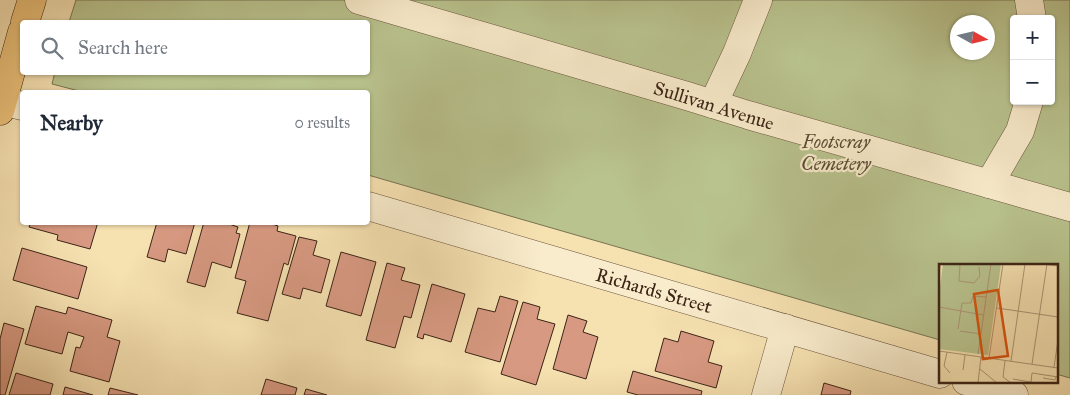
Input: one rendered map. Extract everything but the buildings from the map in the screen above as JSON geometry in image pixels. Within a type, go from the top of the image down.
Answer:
[{"type":"main road","points":[[26,20],[32,0]]},
{"type":"main road","points":[[8,106],[20,43]]},
{"type":"street","name":"Sullivan Avenue","points":[[359,0],[414,8],[748,115],[1070,207]]},
{"type":"street","points":[[713,104],[737,53],[758,0]]},
{"type":"street","points":[[1029,0],[1031,15]]},
{"type":"street","points":[[989,184],[1020,131],[1028,105]]},
{"type":"street","name":"Richards Street","points":[[370,207],[939,374]]},
{"type":"street","points":[[766,395],[785,328]]},
{"type":"street","points":[[969,382],[1014,395]]},
{"type":"green space","name":"Footscray Cemetery","points":[[76,0],[1070,0],[1070,378],[1058,375],[1058,264],[939,264],[939,340],[370,176],[370,90],[75,90],[52,84],[54,75],[370,75],[370,20],[70,20]]}]
